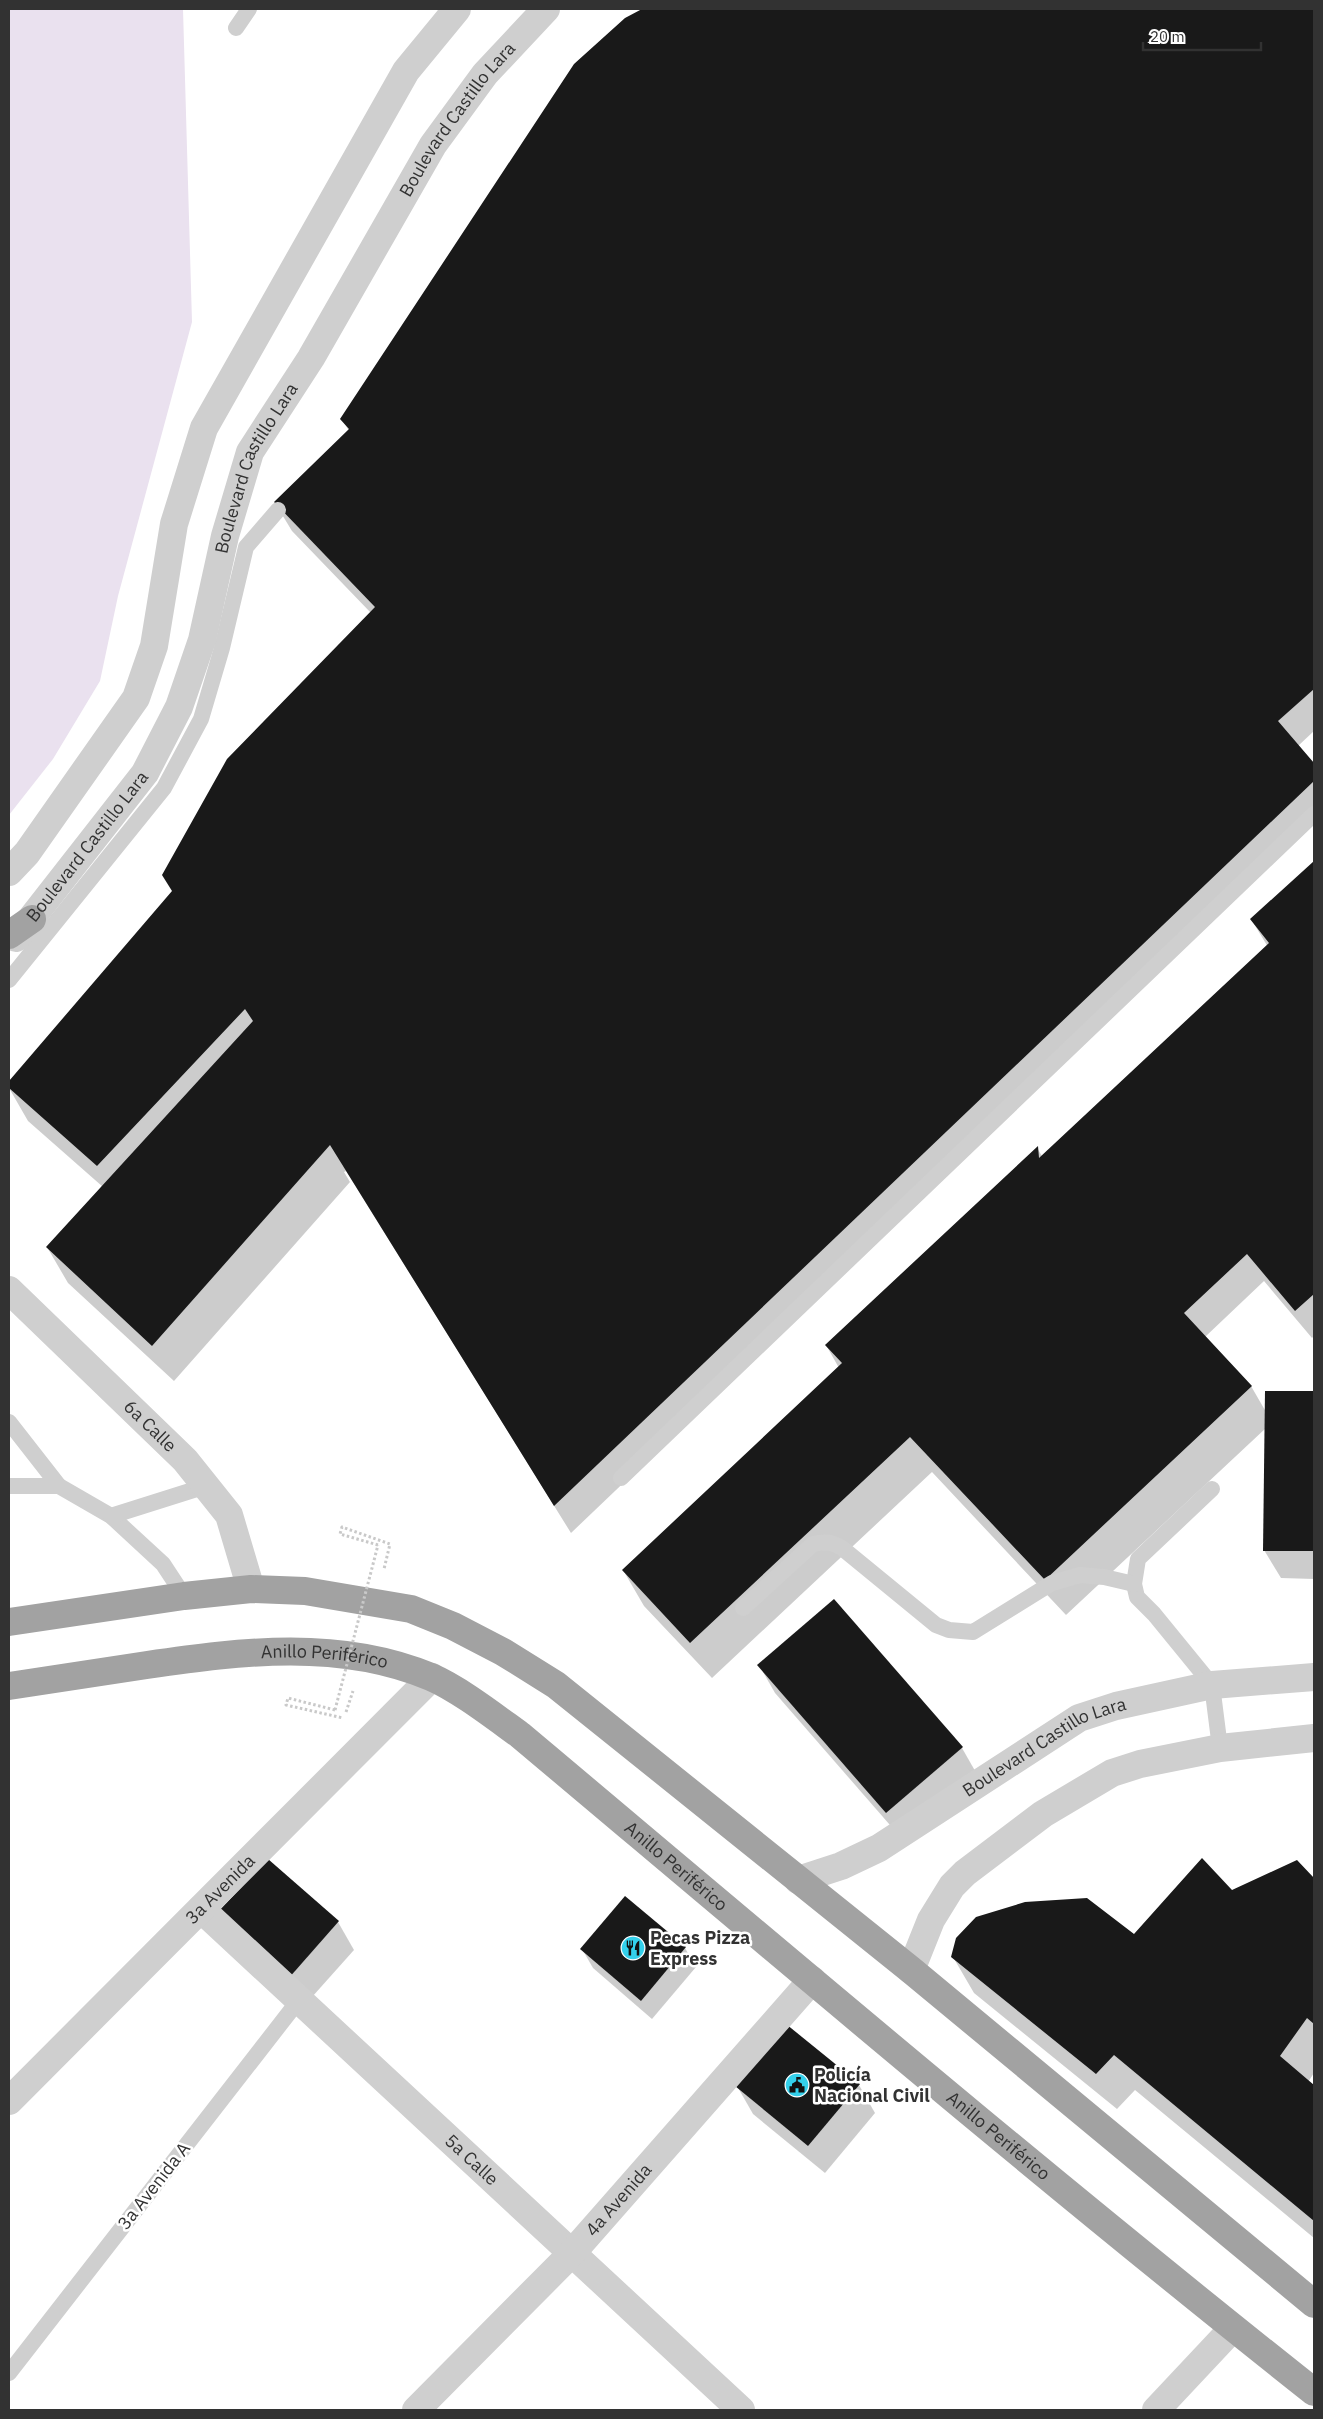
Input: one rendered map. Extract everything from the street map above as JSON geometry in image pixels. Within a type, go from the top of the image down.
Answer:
[{"type":"highway","points":[[9,935],[32,919]]},
{"type":"highway","points":[[9,1622],[184,1596],[250,1589],[305,1591],[411,1609],[453,1626],[503,1652],[556,1685],[911,1970],[1314,2304]]},
{"type":"highway","name":"Anillo Periférico","points":[[9,1686],[226,1654],[302,1650],[363,1657],[432,1677],[487,1711],[520,1735],[812,1980],[1314,2392]]},
{"type":"street","points":[[9,872],[27,853],[136,698],[154,646],[174,524],[204,428],[406,71],[457,9]]},
{"type":"street","name":"Boulevard Castillo Lara","points":[[9,947],[145,773],[179,707],[202,640],[225,536],[250,452],[311,358],[434,145],[484,74],[546,9]]},
{"type":"street","name":"6a Calle","points":[[9,1290],[185,1460],[206,1486],[229,1516],[250,1589]]},
{"type":"street","name":"3a Avenida","points":[[9,2101],[432,1677]]},
{"type":"street","name":"Boulevard Castillo Lara","points":[[798,1880],[841,1866],[879,1848],[1079,1718],[1116,1706],[1212,1685],[1314,1677]]},
{"type":"street","points":[[911,1970],[930,1920],[952,1886],[1043,1814],[1112,1773],[1140,1764],[1220,1748],[1314,1738]]},
{"type":"street","name":"5a Calle","points":[[201,1909],[741,2410]]},
{"type":"street","name":"4a Avenida","points":[[416,2410],[572,2253],[812,1980]]},
{"type":"street","points":[[1156,2410],[1234,2328]]},
{"type":"lane","points":[[236,28],[249,9]]},
{"type":"lane","points":[[9,980],[164,788],[202,719],[222,648],[246,547],[278,510]]},
{"type":"lane","points":[[621,1478],[1314,814]]},
{"type":"lane","points":[[9,1422],[59,1486],[111,1516],[164,1564],[184,1596]]},
{"type":"lane","points":[[9,1486],[59,1486]]},
{"type":"lane","points":[[111,1516],[206,1486]]},
{"type":"lane","points":[[1212,1489],[1138,1559],[1134,1584],[1138,1597],[1212,1685],[1220,1748]]},
{"type":"lane","points":[[743,1608],[813,1544],[822,1542],[832,1542],[842,1548],[936,1625],[962,1632],[973,1632],[1052,1583],[1080,1575],[1104,1576],[1134,1584]]},
{"type":"lane","name":"3a Avenida A","points":[[9,2373],[299,2000]]},
{"type":"path","points":[[336,1717],[286,1705],[288,1698],[335,1710],[378,1545],[340,1534],[342,1527],[380,1541]]},
{"type":"shaded area","points":[[9,9],[183,9],[192,322],[118,596],[100,681],[53,759],[9,815]]},
{"type":"building","points":[[642,9],[1314,9],[1314,689],[1278,721],[1314,763],[1314,781],[554,1506],[330,1145],[152,1346],[46,1247],[253,1021],[245,1009],[97,1166],[9,1088],[9,1081],[172,891],[162,875],[227,759],[375,607],[274,502],[349,429],[340,419],[574,64],[625,18]]},
{"type":"building","points":[[1314,861],[1314,1294],[1295,1311],[1247,1254],[1184,1313],[1252,1386],[1045,1580],[910,1437],[690,1643],[622,1570],[842,1363],[825,1345],[1038,1146],[1039,1158],[1269,943],[1250,919]]},
{"type":"building","points":[[1265,1391],[1314,1391],[1314,1551],[1263,1551]]},
{"type":"building","points":[[834,1599],[963,1747],[886,1813],[757,1665]]},
{"type":"building","points":[[1202,1858],[1232,1890],[1297,1860],[1314,1878],[1314,2024],[1307,2018],[1280,2056],[1314,2085],[1314,2221],[1114,2055],[1096,2074],[951,1957],[956,1938],[976,1917],[1025,1902],[1087,1898],[1134,1934]]},
{"type":"building","points":[[268,1859],[339,1921],[288,1979],[216,1914]]},
{"type":"building","name":"Pecas Pizza Express","points":[[625,1896],[686,1947],[641,2001],[580,1949]]},
{"type":"building","name":"Policía Nacional Civil","points":[[786,2024],[860,2084],[808,2146],[735,2086]]},
{"type":"place","name":"Pecas Pizza Express","points":[[633,1948]]},
{"type":"place","name":"Policía Nacional Civil","points":[[797,2085]]}]
